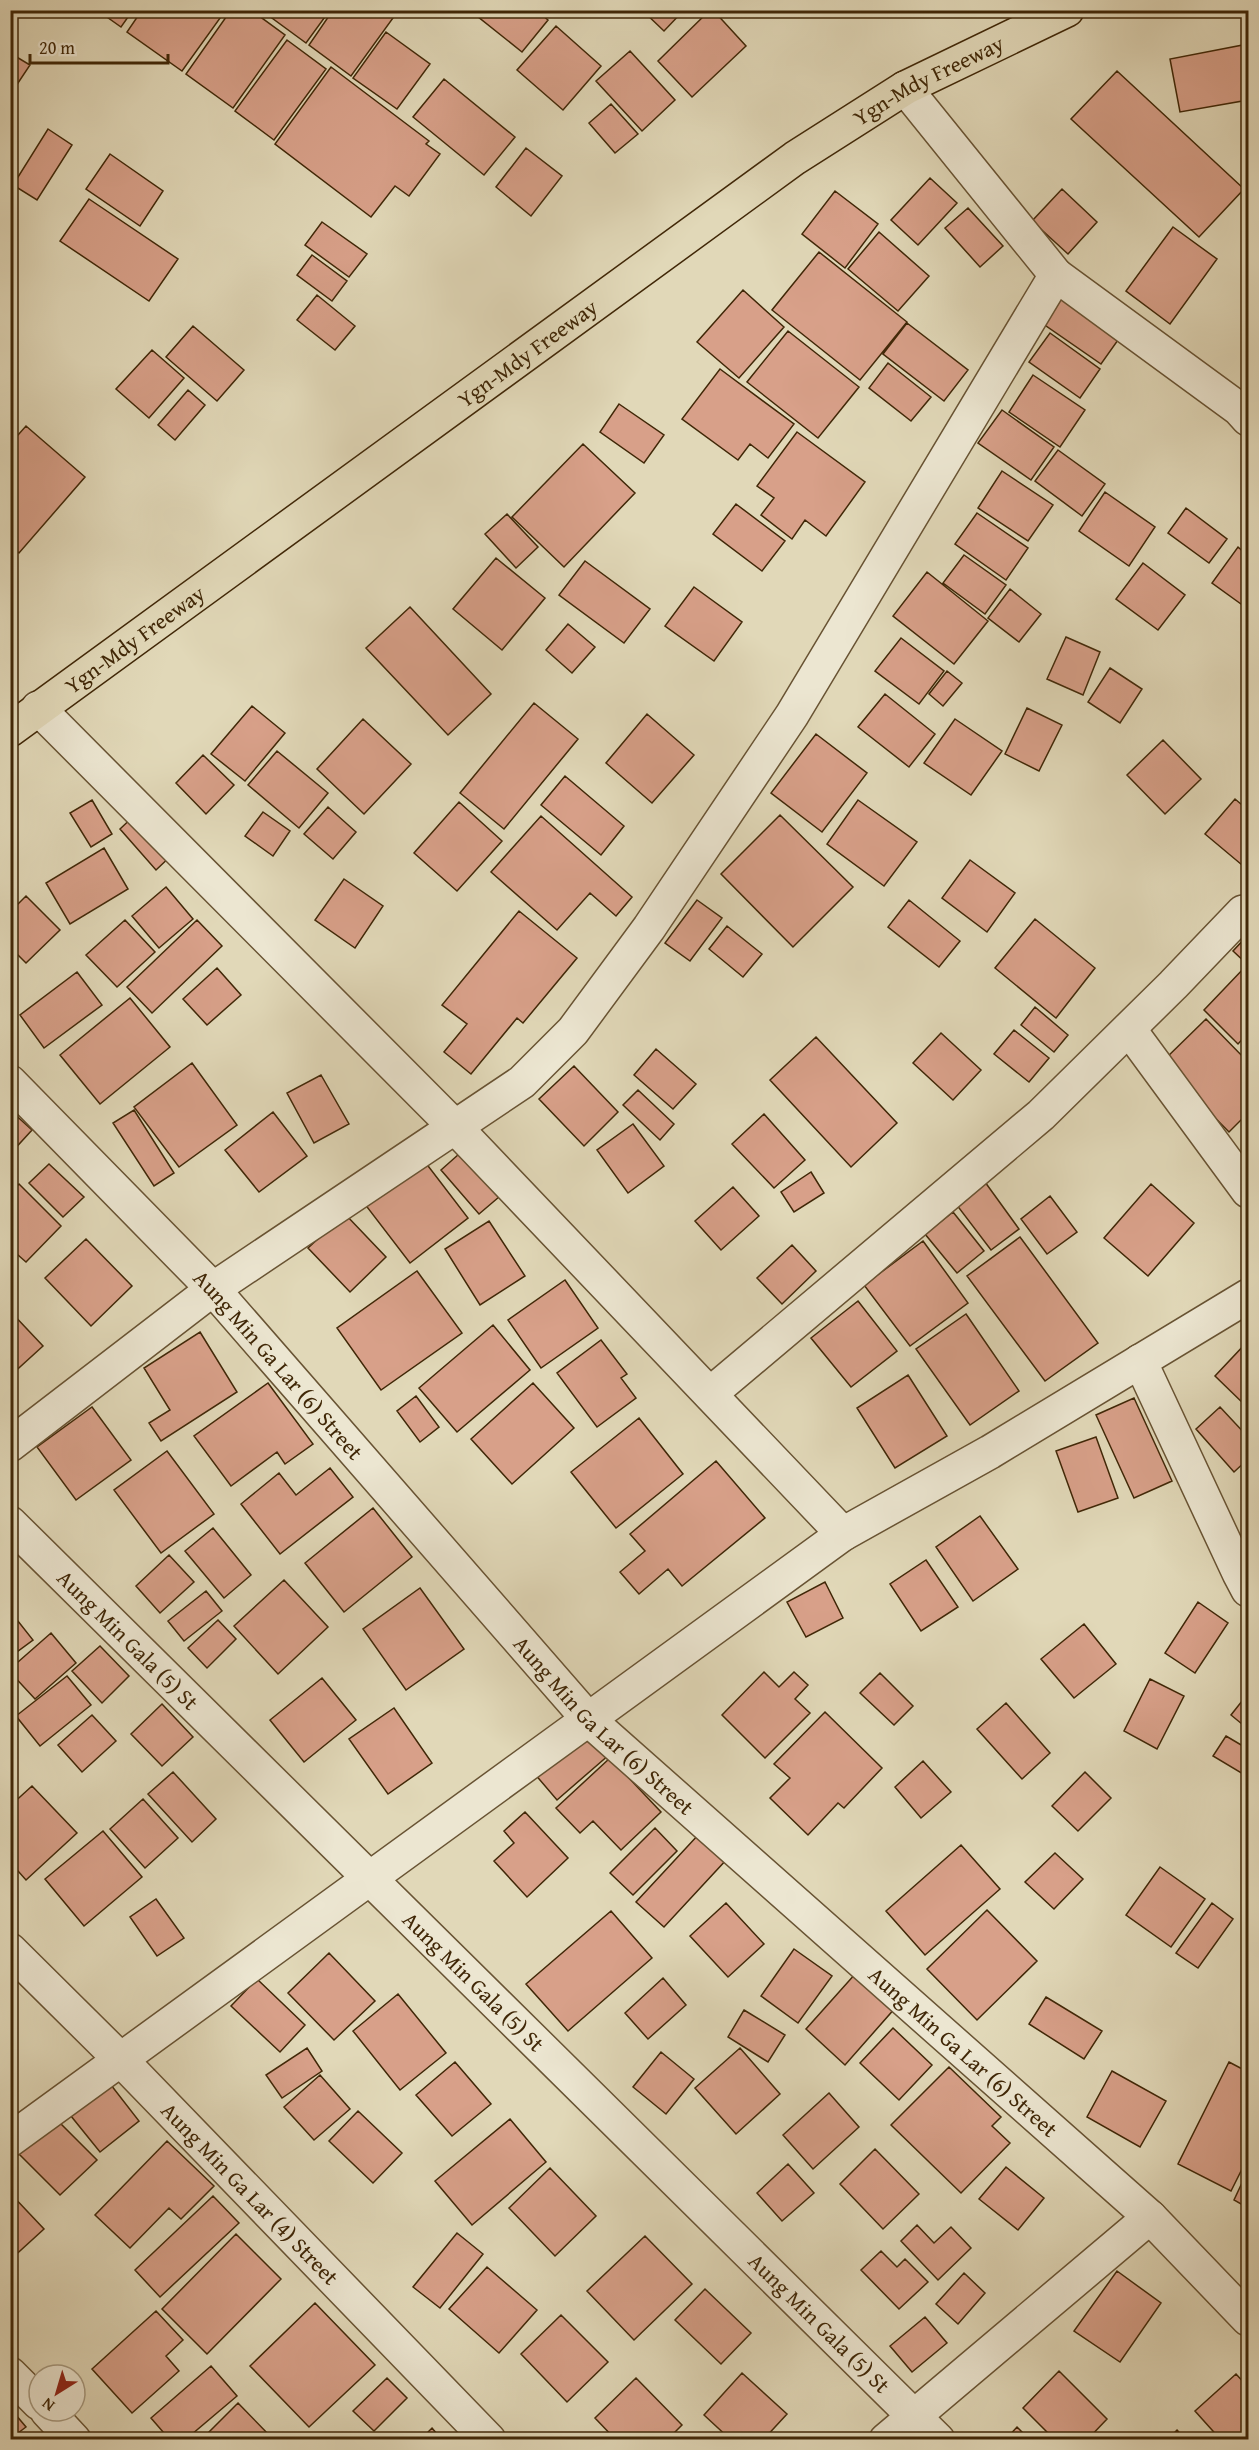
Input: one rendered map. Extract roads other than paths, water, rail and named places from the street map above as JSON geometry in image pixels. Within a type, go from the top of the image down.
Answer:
[{"type":"main road","name":"Ygn-Mdy Freeway","points":[[10,730],[795,158],[905,88],[1067,10]]},
{"type":"street","points":[[905,88],[1056,275],[1239,409],[1248,419]]},
{"type":"street","points":[[10,1445],[213,1289],[522,1082],[573,1031],[649,928],[792,716],[1056,275]]},
{"type":"street","points":[[38,708],[454,1127],[843,1534]]},
{"type":"street","points":[[710,1394],[1041,1115],[1243,912]]},
{"type":"street","points":[[1129,1029],[1248,1191]]},
{"type":"street","name":"Aung Min Ga Lar (6) Street","points":[[10,1082],[213,1289],[590,1720],[1150,2217],[1248,2319]]},
{"type":"street","points":[[10,2140],[122,2061],[843,1534],[990,1452],[1248,1296]]},
{"type":"street","points":[[1140,1361],[1248,1590]]},
{"type":"street","name":"Aung Min Gala (5) St","points":[[10,1523],[938,2439]]},
{"type":"street","name":"Aung Min Ga Lar (4) Street","points":[[10,1950],[122,2061],[489,2439]]},
{"type":"street","points":[[886,2439],[1150,2217]]},
{"type":"street","points":[[10,2374],[27,2391]]},
{"type":"street","points":[[59,2423],[74,2439]]}]
